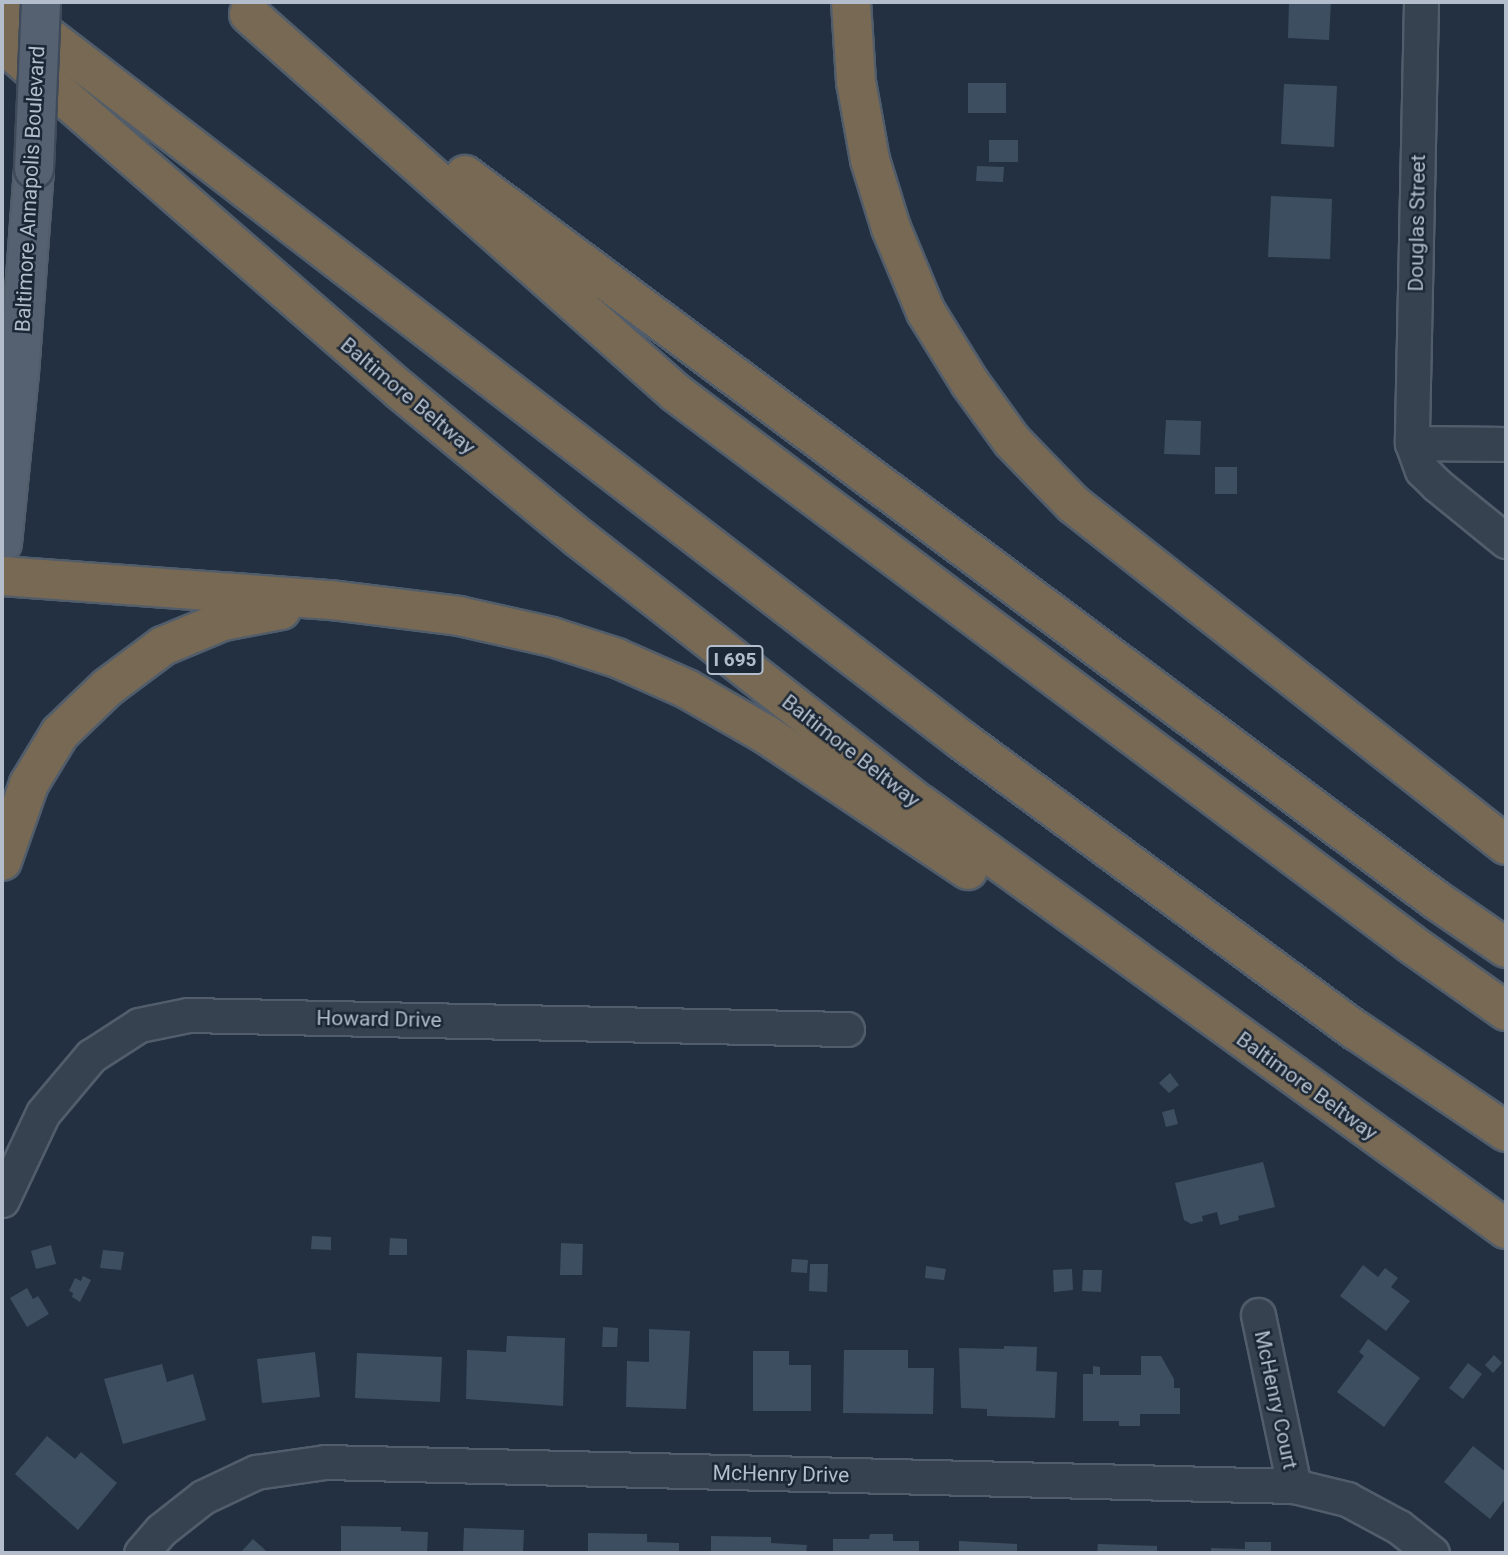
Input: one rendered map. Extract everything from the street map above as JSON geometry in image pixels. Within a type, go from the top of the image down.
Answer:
[{"type":"highway","points":[[3,2],[963,741],[1357,1031],[1506,1132]]},
{"type":"highway","points":[[851,2],[856,82],[870,160],[891,228],[926,312],[970,383],[1013,441],[1073,504],[1506,845]]},
{"type":"highway","points":[[241,8],[1436,900],[1506,948]]},
{"type":"highway","points":[[241,8],[676,393],[1410,943],[1506,1011]]},
{"type":"highway","name":"Baltimore Beltway","points":[[2,43],[400,390],[579,538],[920,804],[1506,1229]]},
{"type":"highway","points":[[2,576],[331,600],[459,616],[552,637],[617,658],[687,689],[767,735],[904,828],[1319,1095]]},
{"type":"highway","points":[[2,860],[29,784],[60,733],[108,687],[163,646],[223,621],[331,600]]},
{"type":"main road","name":"Baltimore Annapolis Boulevard","points":[[2,543],[34,169],[41,2]]},
{"type":"street","name":"Douglas Street","points":[[1412,443],[1421,2]]},
{"type":"street","points":[[1506,444],[1412,443],[1422,470],[1506,541]]},
{"type":"street","name":"Howard Drive","points":[[2,1200],[43,1113],[91,1056],[139,1025],[188,1015],[847,1029]]},
{"type":"street","name":"McHenry Court","points":[[1258,1315],[1294,1486]]},
{"type":"street","name":"McHenry Drive","points":[[141,1553],[161,1530],[203,1497],[256,1472],[325,1462],[1294,1486],[1347,1499],[1399,1527],[1432,1553]]},
{"type":"building","points":[[1289,2],[1331,2],[1329,40],[1288,38]]},
{"type":"building","points":[[968,83],[1006,83],[1006,113],[968,113]]},
{"type":"building","points":[[1284,84],[1337,86],[1334,147],[1281,144]]},
{"type":"building","points":[[989,140],[1018,140],[1018,162],[989,162]]},
{"type":"building","points":[[977,166],[1004,167],[1003,182],[976,181]]},
{"type":"building","points":[[1271,196],[1332,199],[1330,259],[1268,257]]},
{"type":"building","points":[[1166,420],[1201,421],[1200,455],[1164,454]]},
{"type":"building","points":[[1215,467],[1237,467],[1237,494],[1215,494]]},
{"type":"building","points":[[1170,1073],[1179,1085],[1169,1093],[1159,1083]]},
{"type":"building","points":[[1174,1109],[1178,1124],[1166,1127],[1162,1112]]},
{"type":"building","points":[[1263,1162],[1275,1207],[1238,1216],[1239,1220],[1220,1225],[1217,1212],[1202,1216],[1203,1221],[1191,1224],[1184,1220],[1175,1183]]},
{"type":"building","points":[[312,1236],[331,1237],[331,1250],[311,1249]]},
{"type":"building","points":[[390,1238],[407,1239],[407,1255],[389,1255]]},
{"type":"building","points":[[561,1243],[583,1244],[582,1275],[560,1275]]},
{"type":"building","points":[[51,1245],[56,1264],[36,1269],[31,1251]]},
{"type":"building","points":[[103,1250],[124,1252],[121,1270],[100,1268]]},
{"type":"building","points":[[792,1259],[808,1260],[807,1273],[791,1272]]},
{"type":"building","points":[[810,1264],[828,1264],[827,1292],[809,1291]]},
{"type":"building","points":[[1363,1265],[1378,1277],[1385,1268],[1398,1278],[1391,1287],[1410,1301],[1386,1331],[1340,1296]]},
{"type":"building","points":[[926,1266],[946,1269],[944,1280],[925,1278]]},
{"type":"building","points":[[1072,1269],[1073,1290],[1054,1292],[1053,1270]]},
{"type":"building","points":[[1083,1270],[1102,1270],[1101,1292],[1082,1291]]},
{"type":"building","points":[[83,1276],[91,1280],[80,1302],[72,1297],[73,1293],[69,1291],[75,1278],[81,1281]]},
{"type":"building","points":[[27,1288],[33,1299],[38,1296],[49,1314],[27,1327],[10,1298]]},
{"type":"building","points":[[603,1327],[618,1328],[617,1347],[602,1347]]},
{"type":"building","points":[[649,1329],[690,1331],[686,1409],[626,1407],[627,1361],[649,1362]]},
{"type":"building","points":[[507,1336],[565,1338],[563,1406],[466,1399],[467,1350],[506,1352]]},
{"type":"building","points":[[1368,1339],[1420,1378],[1384,1427],[1337,1392],[1364,1356],[1359,1352]]},
{"type":"building","points":[[1004,1346],[1037,1347],[1036,1371],[1057,1372],[1055,1418],[987,1416],[987,1409],[961,1408],[959,1348],[1004,1349]]},
{"type":"building","points":[[844,1350],[908,1350],[908,1368],[934,1368],[933,1414],[843,1413]]},
{"type":"building","points":[[753,1351],[789,1351],[789,1365],[811,1365],[811,1411],[753,1411]]},
{"type":"building","points":[[315,1352],[320,1397],[262,1403],[257,1359]]},
{"type":"building","points":[[357,1353],[442,1357],[440,1402],[355,1398]]},
{"type":"building","points":[[1494,1355],[1502,1363],[1493,1373],[1485,1365]]},
{"type":"building","points":[[1141,1356],[1161,1356],[1174,1379],[1174,1388],[1180,1388],[1180,1414],[1140,1414],[1140,1426],[1119,1426],[1119,1421],[1083,1421],[1083,1374],[1093,1374],[1093,1366],[1100,1367],[1100,1375],[1141,1375]]},
{"type":"building","points":[[1468,1363],[1482,1374],[1463,1399],[1449,1388]]},
{"type":"building","points":[[162,1364],[167,1382],[193,1374],[206,1420],[123,1444],[104,1379]]},
{"type":"building","points":[[47,1436],[75,1459],[81,1452],[117,1483],[78,1530],[15,1474]]},
{"type":"building","points":[[1473,1446],[1506,1472],[1506,1498],[1490,1519],[1444,1482]]},
{"type":"building","points":[[341,1526],[401,1527],[401,1531],[428,1532],[427,1553],[341,1553]]},
{"type":"building","points":[[464,1528],[524,1530],[523,1553],[463,1553]]},
{"type":"building","points":[[588,1533],[647,1534],[647,1542],[679,1543],[679,1553],[588,1553]]},
{"type":"building","points":[[870,1534],[893,1534],[893,1541],[919,1541],[919,1553],[833,1553],[833,1539],[869,1539]]},
{"type":"building","points":[[711,1536],[771,1537],[771,1543],[807,1545],[806,1553],[711,1553]]},
{"type":"building","points":[[253,1539],[262,1547],[268,1553],[240,1553]]},
{"type":"building","points":[[959,1541],[1017,1544],[1017,1551],[1025,1553],[959,1553]]},
{"type":"building","points":[[1245,1542],[1271,1542],[1271,1553],[1211,1553],[1211,1548],[1245,1549]]},
{"type":"building","points":[[1098,1544],[1157,1546],[1157,1553],[1097,1553]]}]
